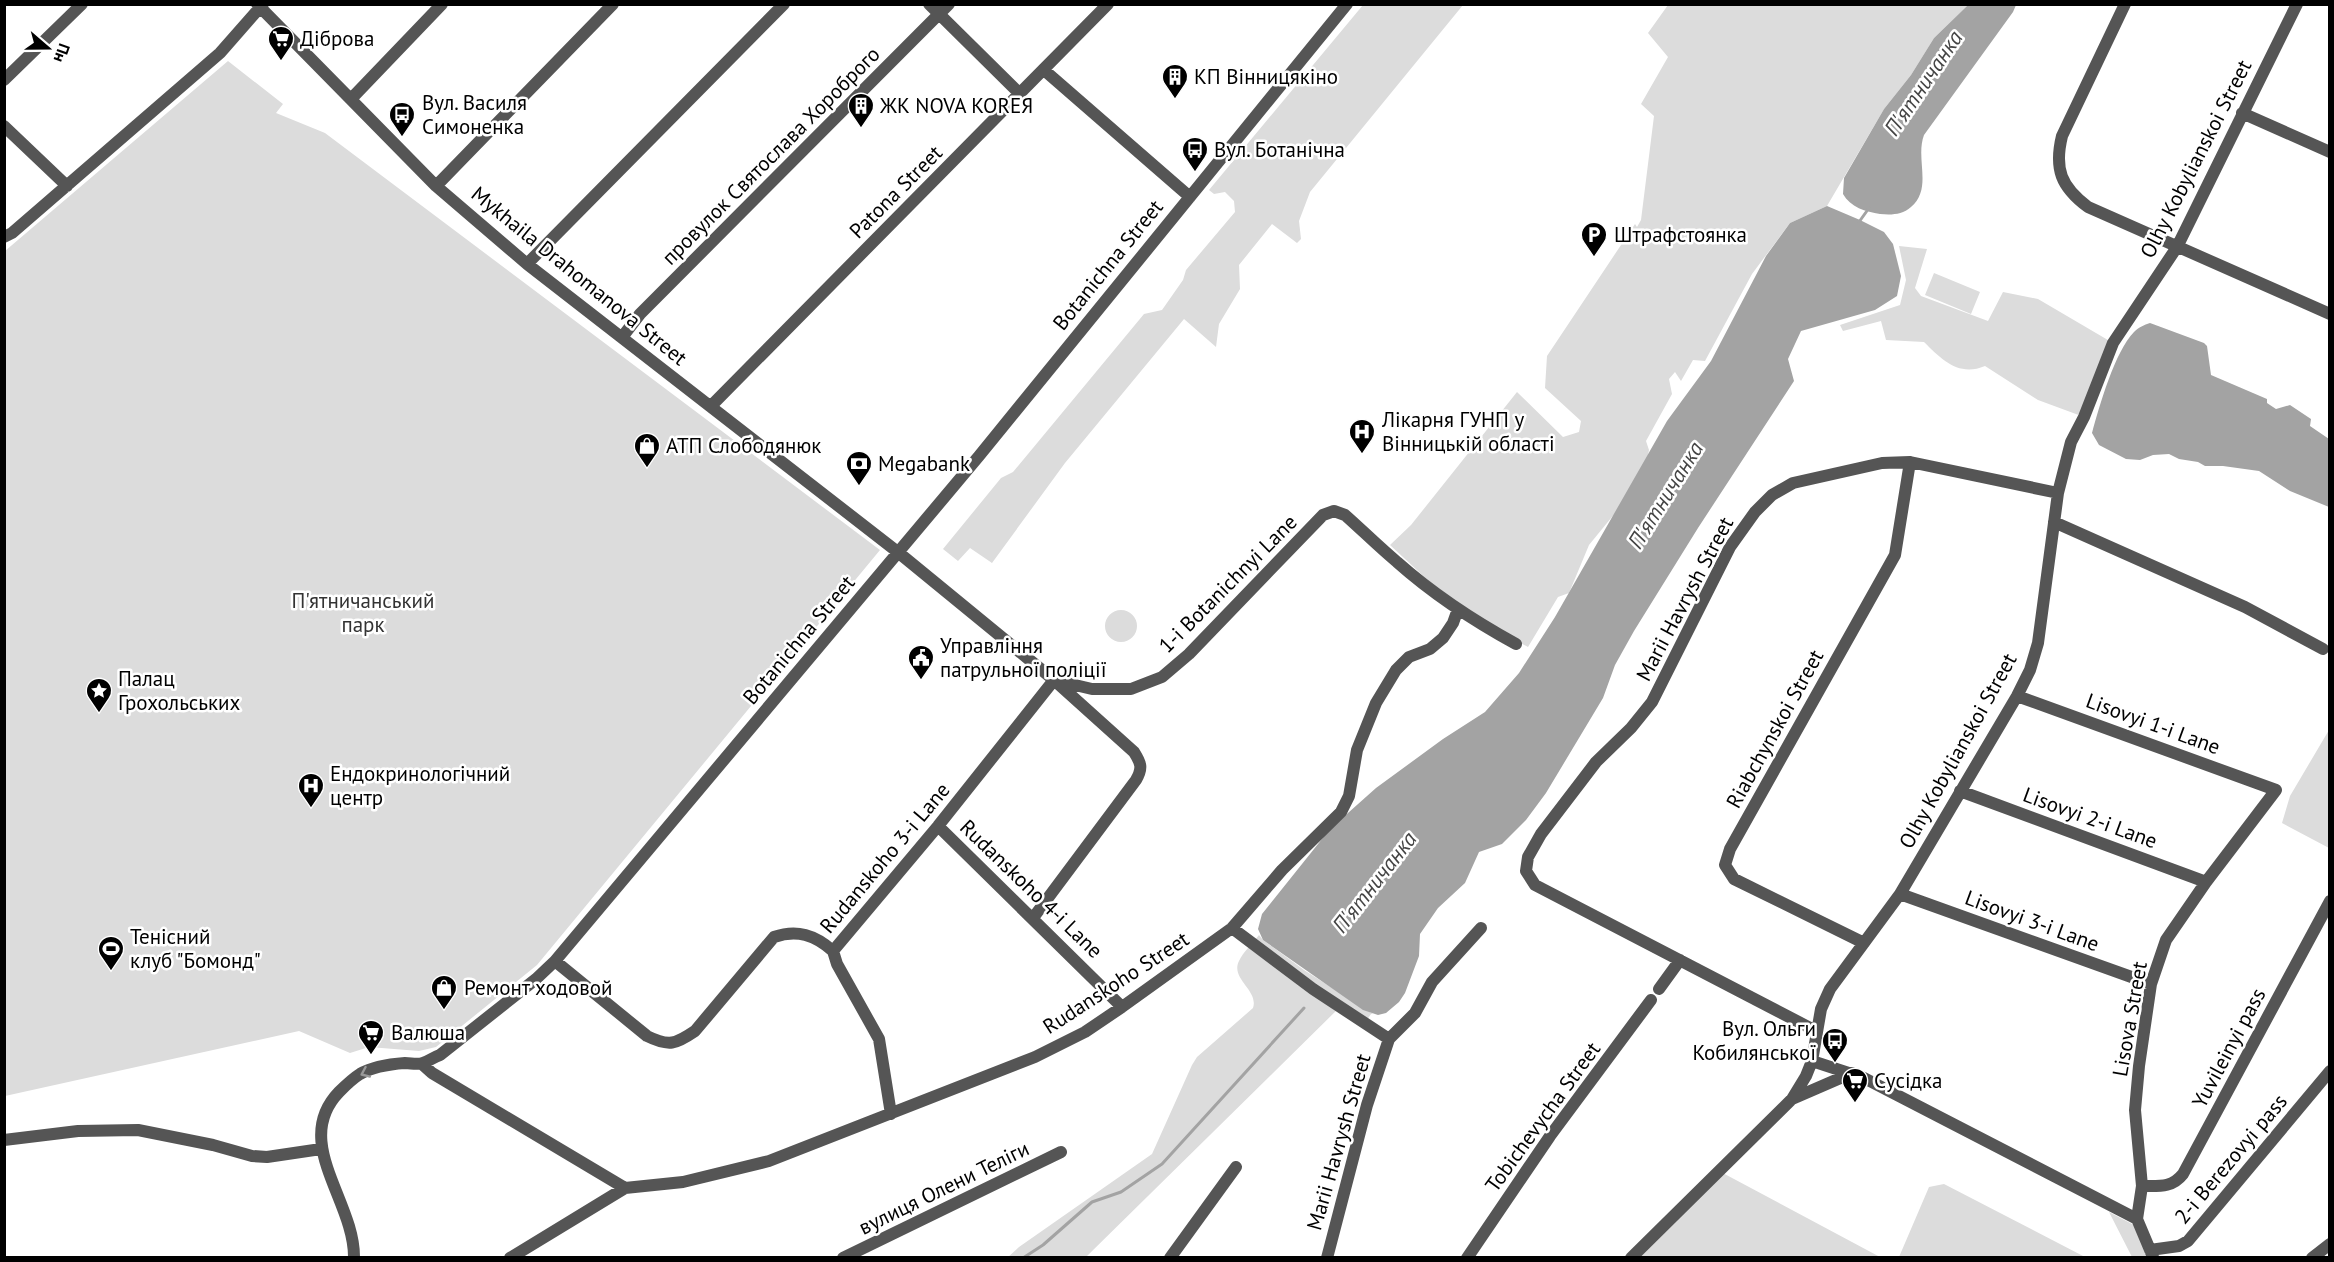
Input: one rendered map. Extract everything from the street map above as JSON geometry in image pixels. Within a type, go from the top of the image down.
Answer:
[{"type":"street","points":[[4,80],[82,4]]},
{"type":"street","points":[[351,99],[442,4]]},
{"type":"street","points":[[436,186],[613,4]]},
{"type":"street","points":[[527,264],[784,4]]},
{"type":"street","points":[[929,4],[1020,94]]},
{"type":"street","name":"провулок Святослава Хороброго","points":[[623,336],[640,314],[949,4]]},
{"type":"street","name":"Patona Street","points":[[711,406],[1108,4]]},
{"type":"street","name":"Botanichna Street","points":[[354,1257],[354,1240],[349,1220],[321,1149],[322,1124],[326,1110],[334,1098],[347,1083],[361,1073],[403,1063],[422,1064],[440,1055],[536,979],[555,961],[898,553],[1347,4]]},
{"type":"street","points":[[2125,4],[2062,136],[2058,151],[2059,169],[2065,184],[2074,197],[2088,207],[2330,314]]},
{"type":"street","name":"Olhy Kobylianskoi Street","points":[[1631,1257],[1792,1099],[1812,1061],[1821,1009],[1830,989],[1900,894],[2017,696],[2030,670],[2038,643],[2058,493],[2071,442],[2084,417],[2113,343],[2176,247],[2297,4]]},
{"type":"street","points":[[4,237],[12,233],[220,53],[260,6]]},
{"type":"street","name":"Mykhaila Drahomanova Street","points":[[260,6],[436,186],[527,264],[623,336],[898,553]]},
{"type":"street","points":[[1044,70],[1190,196]]},
{"type":"street","points":[[2242,113],[2330,152]]},
{"type":"street","points":[[4,126],[67,186]]},
{"type":"street","name":"Marii Havrysh Street","points":[[1680,960],[1535,885],[1526,871],[1528,857],[1541,834],[1596,762],[1631,728],[1652,702],[1730,547],[1755,512],[1772,495],[1793,483],[1882,463],[1910,462],[2058,493]]},
{"type":"street","name":"Riabchynskoi Street","points":[[1864,943],[1734,879],[1725,865],[1730,849],[1896,555],[1910,462]]},
{"type":"street","name":"1-i Botanichnyi Lane","points":[[1054,680],[1092,689],[1131,689],[1162,677],[1189,654],[1323,515],[1334,511],[1345,515],[1396,561],[1458,609],[1516,644]]},
{"type":"street","points":[[2054,522],[2245,607],[2323,649]]},
{"type":"street","name":"1-i Botanichnyi Lane","points":[[898,553],[1054,680],[1134,752],[1141,763],[1141,771],[1034,918]]},
{"type":"street","name":"Rudanskoho Street","points":[[510,1257],[625,1188],[683,1182],[769,1161],[1035,1058],[1085,1032],[1122,1007],[1232,928],[1282,870],[1341,812],[1349,796],[1357,750],[1376,703],[1396,670],[1409,657],[1430,649],[1443,638],[1453,623],[1458,609]]},
{"type":"street","name":"Rudanskoho 3-i Lane","points":[[891,1114],[879,1039],[837,964],[833,951],[938,826],[1054,680]]},
{"type":"street","name":"Lisovyi 1-i Lane","points":[[2017,696],[2276,790]]},
{"type":"street","name":"Lisovyi 2-i Lane","points":[[1960,790],[2206,882]]},
{"type":"street","name":"Lisova Street","points":[[2137,1219],[2142,1186],[2135,1110],[2151,984],[2166,940],[2206,882],[2276,790]]},
{"type":"street","name":"Rudanskoho 4-i Lane","points":[[938,826],[1122,1007]]},
{"type":"street","name":"Lisovyi 3-i Lane","points":[[1900,894],[2151,984]]},
{"type":"street","name":"Yuvileinyi pass","points":[[2142,1186],[2170,1185],[2177,1182],[2183,1174],[2330,901]]},
{"type":"street","points":[[1232,928],[1313,989],[1389,1039]]},
{"type":"street","name":"Marii Havrysh Street","points":[[1327,1257],[1367,1105],[1389,1039],[1415,1013],[1432,982],[1481,928]]},
{"type":"street","points":[[555,961],[647,1036],[661,1043],[673,1043],[695,1031],[774,937],[787,933],[807,935],[833,951]]},
{"type":"street","points":[[1659,988],[1680,960],[1816,1031]]},
{"type":"street","name":"Tobichevycha Street","points":[[1467,1257],[1550,1136],[1651,1000]]},
{"type":"street","points":[[1812,1061],[1852,1073],[2137,1219],[2151,1254]]},
{"type":"street","points":[[422,1064],[432,1073],[625,1188]]},
{"type":"street","name":"2-i Berezovyi pass","points":[[2151,1254],[2188,1241],[2330,1071]]},
{"type":"street","points":[[1792,1099],[1852,1073]]},
{"type":"street","points":[[4,1140],[78,1131],[138,1131],[213,1145],[252,1156],[267,1157],[321,1149]]},
{"type":"street","name":"вулиця Олени Теліги","points":[[843,1257],[1060,1152]]},
{"type":"street","points":[[1170,1257],[1236,1167]]},
{"type":"street","points":[[2312,1257],[2330,1244]]},
{"type":"green space","points":[[1363,5],[1463,5],[1310,192],[1299,221],[1301,239],[1297,243],[1272,224],[1239,265],[1240,289],[1219,324],[1216,347],[1184,319],[1065,463],[992,563],[970,548],[958,561],[943,549],[1001,478],[1013,472],[1144,314],[1162,310],[1183,280],[1186,270],[1235,212],[1234,201],[1225,192],[1214,194],[1209,190]]},
{"type":"green space","points":[[1668,5],[1968,5],[1934,38],[1911,75],[1884,109],[1827,206],[1790,223],[1752,274],[1705,361],[1693,360],[1681,381],[1675,372],[1669,379],[1672,394],[1646,441],[1649,450],[1643,479],[1589,545],[1569,593],[1558,597],[1528,647],[1480,620],[1433,585],[1390,545],[1411,525],[1517,392],[1563,437],[1579,432],[1581,421],[1545,388],[1547,356],[1635,224],[1637,227],[1641,220],[1654,116],[1641,104],[1668,57],[1648,33]]},
{"type":"green space","name":"П'ятничанський парк","points":[[228,61],[283,104],[276,113],[325,133],[880,550],[537,965],[436,1047],[419,1051],[369,1047],[350,1053],[299,1031],[5,1096],[5,251]]},
{"type":"green space","points":[[1899,246],[1927,249],[1915,288],[1921,296],[1988,321],[2003,292],[2038,299],[2113,343],[2084,417],[2038,400],[1985,366],[1967,369],[1951,365],[1924,342],[1886,340],[1881,321],[1843,331],[1840,325],[1900,305],[1906,280]]},
{"type":"green space","points":[[1934,273],[1980,292],[1971,314],[1925,295]]},
{"type":"green space","points":[[1121,610],[1132,615],[1137,626],[1132,637],[1121,642],[1110,637],[1105,626],[1110,615]]},
{"type":"green space","points":[[2329,730],[2329,848],[2282,823],[2290,796]]},
{"type":"green space","points":[[1259,935],[1304,970],[1373,1014],[1365,1023],[1340,1007],[1086,1257],[1007,1258],[1019,1247],[1152,1154],[1197,1057],[1253,1008],[1252,996],[1241,979],[1237,967],[1243,954]]},
{"type":"green space","points":[[1719,1171],[1880,1257],[1631,1258]]},
{"type":"green space","points":[[1944,1184],[2085,1257],[1899,1257],[1929,1187]]},
{"type":"green space","points":[[2109,1212],[2134,1225],[2148,1257],[2132,1257]]},
{"type":"water","points":[[1968,5],[2016,5],[1924,135],[1921,154],[1922,182],[1918,199],[1908,210],[1892,214],[1869,212],[1854,206],[1843,194],[1844,178],[1884,109],[1911,75],[1934,38]]},
{"type":"water","points":[[1827,206],[1884,232],[1893,244],[1901,276],[1897,296],[1875,310],[1801,331],[1788,359],[1794,381],[1634,631],[1615,665],[1603,698],[1546,793],[1526,820],[1502,844],[1479,852],[1465,883],[1438,908],[1420,934],[1419,956],[1405,993],[1399,1002],[1386,1013],[1378,1015],[1363,1010],[1263,940],[1258,929],[1262,914],[1330,829],[1376,788],[1443,739],[1485,712],[1519,673],[1555,617],[1667,421],[1711,361],[1766,256],[1790,223]]},
{"type":"water","points":[[2150,323],[2204,343],[2207,346],[2211,375],[2267,399],[2267,403],[2276,409],[2290,405],[2311,419],[2310,426],[2329,439],[2329,507],[2290,491],[2259,471],[2205,466],[2169,454],[2153,455],[2140,460],[2126,459],[2099,445],[2092,433],[2114,365],[2134,332]]},
{"type":"waterway","name":"П'ятничанка","points":[[1859,222],[1869,208]]},
{"type":"waterway","name":"П'ятничанка","points":[[1023,1258],[1043,1245],[1092,1202],[1121,1192],[1162,1164],[1304,1008]]},
{"type":"place","name":"Діброва","points":[[281,62]]},
{"type":"place","name":"КП Вінницякіно","points":[[1175,100]]},
{"type":"place","name":"ЖК NOVA KOREЯ","points":[[861,129]]},
{"type":"place","name":"Вул. Василя Симоненка","points":[[402,138]]},
{"type":"place","name":"Вул. Ботанічна","points":[[1195,173]]},
{"type":"place","name":"Штрафстоянка","points":[[1594,258]]},
{"type":"place","name":"Лікарня ГУНП у Вінницькій області","points":[[1362,455]]},
{"type":"place","name":"АТП Слободянюк","points":[[647,469]]},
{"type":"place","name":"Megabank","points":[[859,487]]},
{"type":"place","name":"Управління патрульної поліції","points":[[921,681]]},
{"type":"place","name":"Палац Грохольських","points":[[99,714]]},
{"type":"place","name":"Ендокринологічний центр","points":[[311,809]]},
{"type":"place","name":"Тенісний клуб \"Бомонд\"","points":[[111,972]]},
{"type":"place","name":"Ремонт ходовой","points":[[444,1011]]},
{"type":"place","name":"Валюша","points":[[371,1056]]},
{"type":"place","name":"Вул. Ольги Кобилянської","points":[[1835,1064]]},
{"type":"place","name":"Сусідка","points":[[1855,1104]]}]
